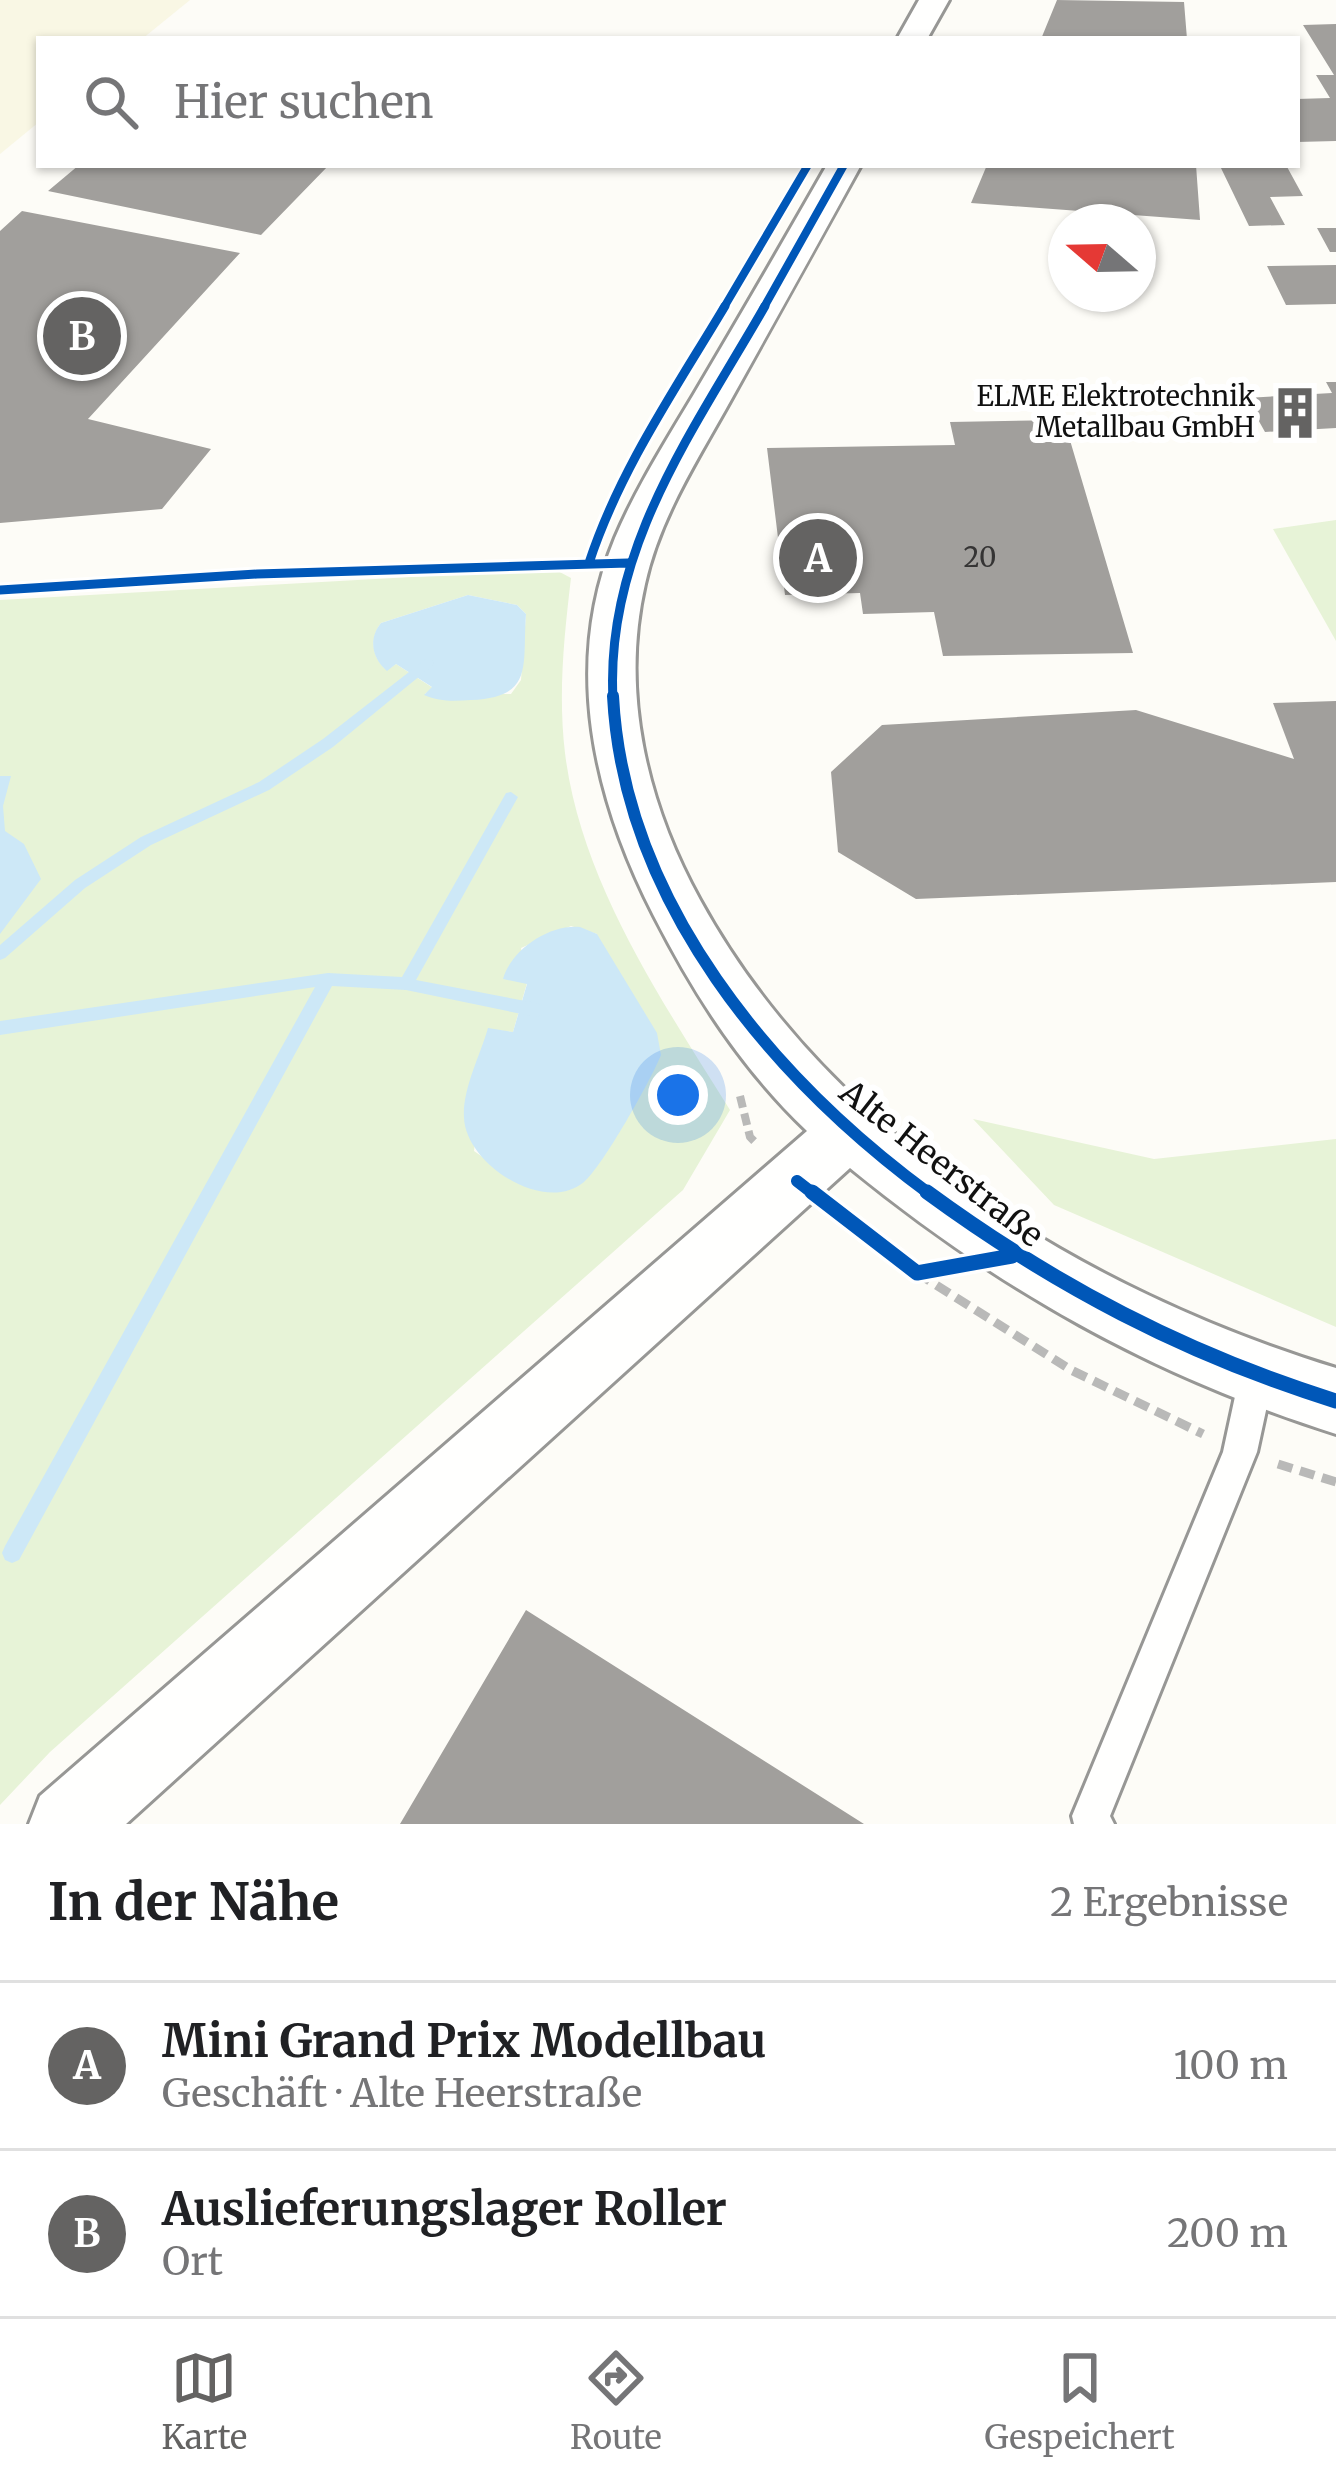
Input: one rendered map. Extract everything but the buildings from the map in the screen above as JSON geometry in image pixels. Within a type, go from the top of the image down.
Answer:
[{"type":"street","points":[[914,36],[934,0]]},
{"type":"street","name":"Alte Heerstraße","points":[[842,168],[659,490],[628,563],[614,640],[613,732],[629,807],[666,889],[718,983],[776,1061],[848,1133],[1012,1256],[1127,1324],[1256,1378],[1336,1401]]},
{"type":"street","points":[[68,1824],[848,1133]]},
{"type":"lane","points":[[1094,1824],[1091,1816],[1240,1452],[1256,1378]]},
{"type":"path","points":[[917,1273],[1012,1256]]},
{"type":"path","points":[[917,1273],[1071,1370],[1240,1452],[1336,1482]]},
{"type":"shaded area","points":[[0,0],[190,0],[146,36],[36,36],[36,124],[0,154]]},
{"type":"green space","points":[[1336,520],[1336,641],[1273,529]]},
{"type":"green space","points":[[554,569],[571,578],[562,709],[565,753],[588,848],[628,940],[730,1110],[683,1190],[50,1752],[0,1805],[0,600]],"holes":[[[468,595],[517,605],[526,614],[521,680],[511,694],[425,694],[433,688],[396,664],[387,670],[382,665],[374,642],[381,623]],[[571,926],[597,934],[521,1184],[474,1151],[488,1029],[513,1032],[527,983],[521,948]]]},
{"type":"green space","points":[[973,1119],[1154,1159],[1336,1139],[1336,1327],[1054,1205]]},
{"type":"water","points":[[468,595],[517,605],[526,614],[521,675],[506,693],[441,700],[424,695],[432,687],[396,664],[387,671],[382,666],[373,642],[381,623]]},
{"type":"water","points":[[0,776],[11,776],[3,806],[5,831],[24,844],[41,879],[0,934]]},
{"type":"water","points":[[580,927],[597,934],[657,1033],[661,1055],[626,1122],[592,1173],[567,1191],[549,1192],[510,1180],[492,1167],[468,1135],[464,1107],[488,1028],[513,1032],[527,984],[503,979],[507,968],[544,934]]},
{"type":"waterway","points":[[0,954],[80,884],[146,841],[264,786],[328,743],[427,663]]},
{"type":"waterway","points":[[406,984],[511,797]]},
{"type":"waterway","points":[[0,1028],[328,979]]},
{"type":"waterway","points":[[12,1553],[328,979]]},
{"type":"waterway","points":[[328,979],[406,984]]},
{"type":"waterway","points":[[406,984],[536,1010]]},
{"type":"cycle path","points":[[589,563],[601,526],[649,435],[806,168]]},
{"type":"cycle path","points":[[842,168],[668,474],[627,565],[614,633],[614,718],[620,760],[645,841],[693,938],[751,1029],[795,1081],[868,1147],[977,1229],[1122,1317],[1223,1363],[1336,1401]]},
{"type":"cycle path","points":[[0,590],[257,574],[628,563]]},
{"type":"cycle path","points":[[797,1181],[917,1273],[1012,1256]]},
{"type":"place","name":"Auslieferungslager Roller","points":[[82,336]]},
{"type":"place","name":"ELME Elektrotechnik Metallbau GmbH","points":[[1295,413]]},
{"type":"place","name":"Mini Grand Prix Modellbau","points":[[818,558]]}]
